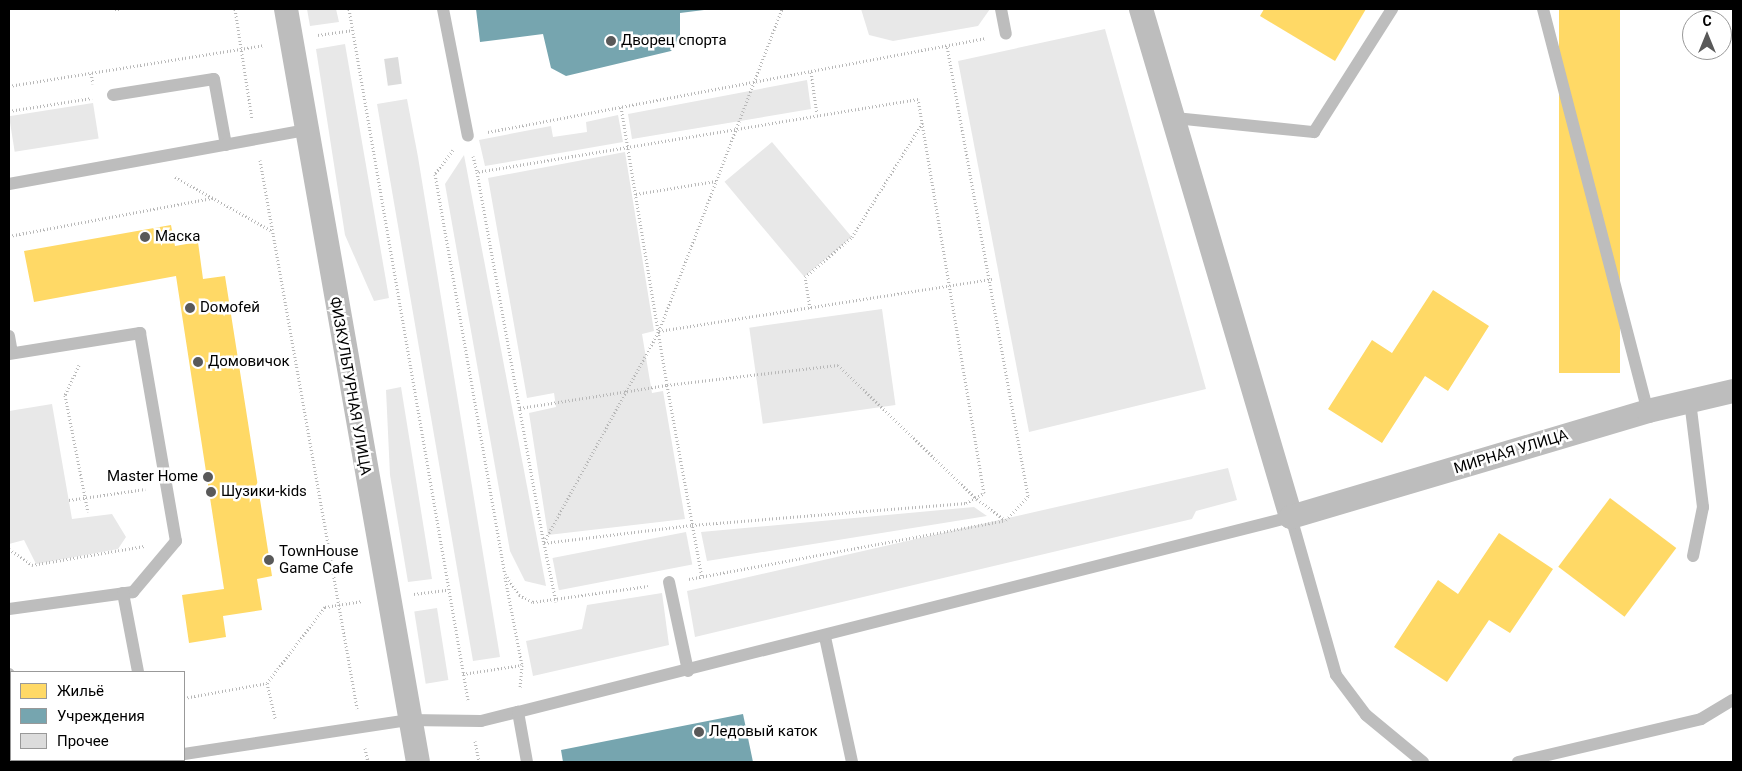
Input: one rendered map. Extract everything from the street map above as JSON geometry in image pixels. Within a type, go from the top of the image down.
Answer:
[{"type":"street","name":"ФИЗКУЛЬТУРНАЯ УЛИЦА","points":[[286,9],[305,130],[418,762]]},
{"type":"street","points":[[1141,9],[1291,517]]},
{"type":"street","name":"МИРНАЯ УЛИЦА","points":[[1291,517],[1648,411],[1733,391]]},
{"type":"lane","points":[[443,9],[468,136]]},
{"type":"lane","points":[[1001,9],[1006,34]]},
{"type":"lane","points":[[1174,118],[1314,132],[1392,9]]},
{"type":"lane","points":[[1543,9],[1648,411]]},
{"type":"lane","points":[[113,95],[214,78],[226,145]]},
{"type":"lane","points":[[9,184],[305,130]]},
{"type":"lane","points":[[9,336],[10,354],[140,333],[176,541],[133,592],[9,609]]},
{"type":"lane","points":[[1690,401],[1703,507],[1693,556]]},
{"type":"lane","points":[[185,754],[409,720],[471,721],[518,712],[825,637],[1291,517],[1336,675],[1366,715],[1423,762]]},
{"type":"lane","points":[[669,582],[688,671]]},
{"type":"lane","points":[[123,593],[138,671]]},
{"type":"lane","points":[[825,637],[852,762]]},
{"type":"lane","points":[[1518,762],[1701,719],[1733,700]]},
{"type":"lane","points":[[518,712],[527,762]]},
{"type":"path","points":[[115,9],[122,9]]},
{"type":"path","points":[[235,9],[239,49],[360,727],[368,762]]},
{"type":"path","points":[[349,9],[479,762]]},
{"type":"path","points":[[544,543],[659,332],[782,9]]},
{"type":"path","points":[[9,86],[352,30]]},
{"type":"path","points":[[518,712],[522,665],[434,174],[468,136],[1006,34]]},
{"type":"path","points":[[505,574],[520,595],[533,602],[556,602],[702,577],[1006,520],[1028,496],[1027,470],[946,46]]},
{"type":"path","points":[[810,72],[817,114]]},
{"type":"path","points":[[9,111],[113,95]]},
{"type":"path","points":[[544,543],[692,525],[977,499],[984,493],[952,286],[918,99],[737,126],[477,172],[544,543],[556,602]]},
{"type":"path","points":[[621,107],[667,385],[702,577]]},
{"type":"path","points":[[810,308],[804,277],[852,236],[922,122]]},
{"type":"path","points":[[144,159],[272,231]]},
{"type":"path","points":[[636,194],[716,181]]},
{"type":"path","points":[[9,236],[213,198]]},
{"type":"path","points":[[659,332],[992,279]]},
{"type":"path","points":[[82,358],[65,395],[88,512]]},
{"type":"path","points":[[520,408],[667,385],[838,365],[977,499],[1006,520]]},
{"type":"path","points":[[69,500],[167,486]]},
{"type":"path","points":[[9,549],[32,565],[176,541]]},
{"type":"path","points":[[185,698],[267,683],[325,607],[448,590]]},
{"type":"path","points":[[463,674],[522,665]]},
{"type":"shaded area","points":[[307,9],[336,9],[339,22],[310,26]]},
{"type":"shaded area","points":[[861,9],[990,9],[978,26],[893,41],[869,35]]},
{"type":"shaded area","points":[[1105,29],[1206,389],[1029,432],[958,61]]},
{"type":"shaded area","points":[[345,44],[389,298],[374,301],[345,235],[316,49]]},
{"type":"shaded area","points":[[807,80],[811,109],[632,139],[628,114]]},
{"type":"shaded area","points":[[407,99],[500,657],[473,661],[377,104]]},
{"type":"shaded area","points":[[93,103],[99,139],[15,152],[9,116]]},
{"type":"shaded area","points":[[618,115],[623,142],[485,166],[479,140],[551,126],[553,137],[587,132],[586,122]]},
{"type":"shaded area","points":[[772,142],[852,237],[804,277],[725,182]]},
{"type":"shaded area","points":[[625,152],[654,331],[642,334],[652,393],[663,391],[685,519],[548,535],[529,413],[556,407],[554,393],[527,398],[488,178]]},
{"type":"shaded area","points":[[464,155],[546,586],[525,581],[510,551],[445,184]]},
{"type":"shaded area","points":[[882,309],[895,405],[763,424],[749,328]]},
{"type":"shaded area","points":[[401,387],[432,579],[408,582],[390,475],[386,390]]},
{"type":"shaded area","points":[[52,404],[72,519],[112,514],[126,537],[118,549],[36,564],[24,540],[9,544],[9,411]]},
{"type":"shaded area","points":[[1228,468],[1237,500],[1196,511],[1192,519],[695,637],[687,591]]},
{"type":"shaded area","points":[[974,507],[987,516],[707,561],[701,532]]},
{"type":"shaded area","points":[[686,532],[692,564],[559,590],[552,558]]},
{"type":"shaded area","points":[[662,593],[669,645],[533,676],[526,641],[582,629],[587,605]]},
{"type":"shaded area","points":[[437,608],[448,680],[426,684],[414,612]]},
{"type":"building: Жильё","points":[[1264,9],[1366,9],[1335,61],[1260,16]]},
{"type":"building: Жильё","points":[[1559,9],[1620,9],[1620,373],[1559,373]]},
{"type":"building: Жильё","points":[[171,225],[175,246],[198,242],[203,279],[225,276],[272,576],[257,579],[262,610],[223,616],[226,637],[189,643],[182,595],[224,589],[176,276],[34,302],[24,251]]},
{"type":"building: Жильё","points":[[1433,290],[1489,326],[1448,391],[1425,376],[1382,443],[1328,409],[1372,340],[1392,353]]},
{"type":"building: Жильё","points":[[1610,498],[1676,548],[1625,617],[1558,567]]},
{"type":"building: Жильё","points":[[1499,533],[1553,569],[1510,633],[1489,620],[1447,682],[1394,647],[1438,580],[1458,594]]},
{"type":"building: Учреждения","name":"Дворец спорта","points":[[476,9],[704,10],[680,13],[680,39],[671,51],[566,76],[551,68],[543,34],[480,42]]},
{"type":"building: Учреждения","name":"Ледовый каток","points":[[743,714],[753,762],[563,762],[561,750]]},
{"type":"building: Прочее","points":[[398,57],[402,84],[388,86],[384,59]]},
{"type":"place","name":"Дворец спорта","points":[[611,41]]},
{"type":"place","name":"Маска","points":[[145,237]]},
{"type":"place","name":"Dомоfей","points":[[190,308]]},
{"type":"place","name":"Домовичок","points":[[198,362]]},
{"type":"place","name":"Master Home","points":[[208,477]]},
{"type":"place","name":"Шузики-kids","points":[[211,492]]},
{"type":"place","name":"TownHouse Game Cafe","points":[[269,560]]},
{"type":"place","name":"Ледовый каток","points":[[699,732]]}]
